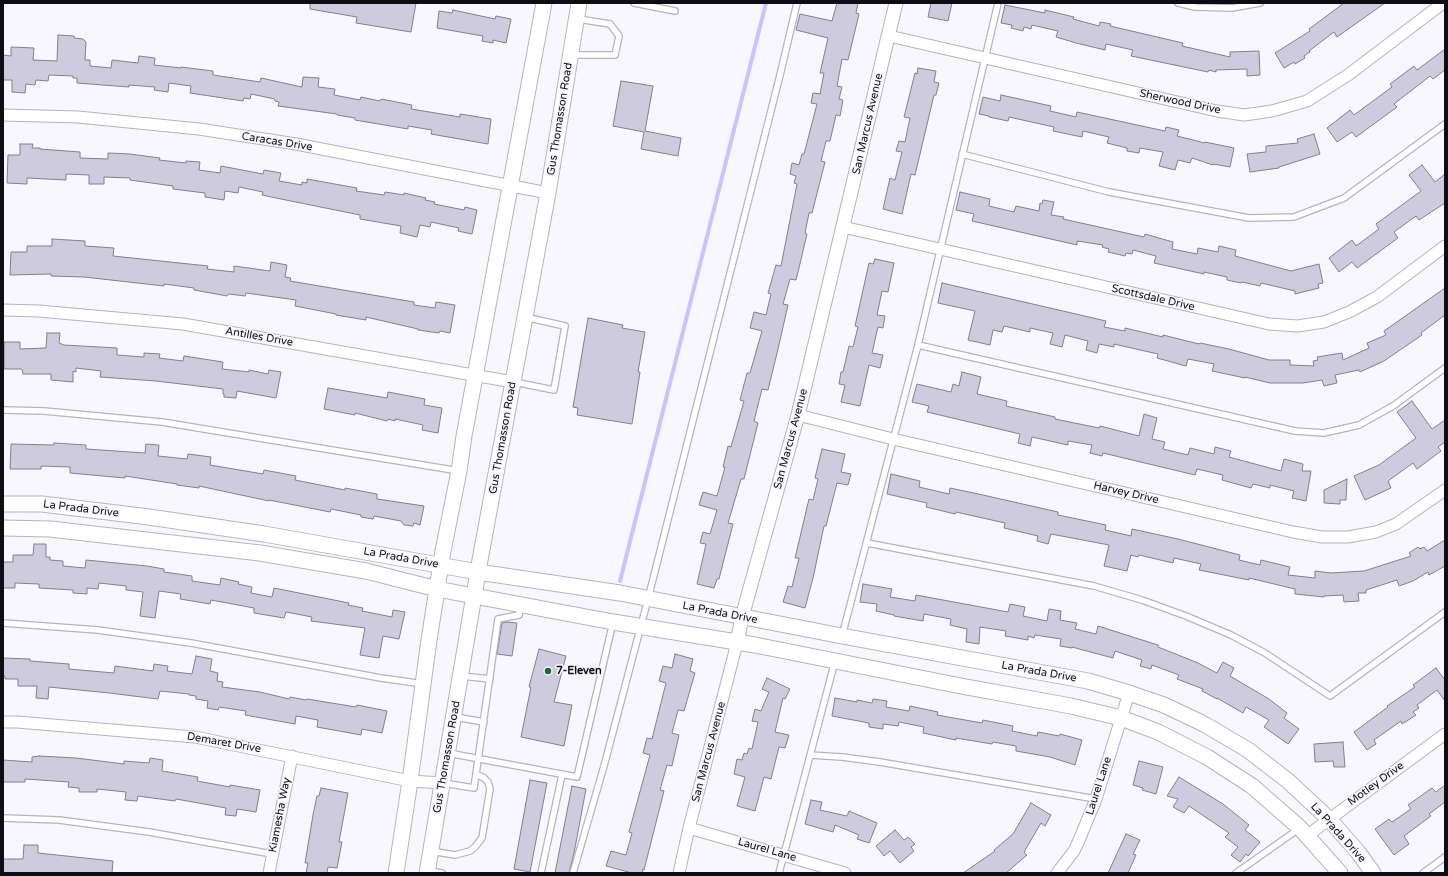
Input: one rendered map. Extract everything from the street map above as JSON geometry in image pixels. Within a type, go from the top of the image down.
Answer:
[{"type":"main road","points":[[396,873],[441,565],[544,3]]},
{"type":"main road","name":"Gus Thomasson Road","points":[[432,872],[431,851],[478,572],[548,193],[575,19],[579,3]]},
{"type":"main road","name":"La Prada Drive","points":[[3,504],[42,504],[247,532],[478,572],[613,592],[1088,681],[1129,692],[1164,705],[1204,724],[1248,750],[1286,780],[1329,819],[1374,873]]},
{"type":"main road","name":"La Prada Drive","points":[[3,528],[50,529],[244,551],[366,571],[437,589],[641,627],[755,645],[1071,706],[1121,718],[1158,732],[1207,757],[1252,786],[1304,831],[1340,873]]},
{"type":"main road","points":[[244,551],[247,532]]},
{"type":"street","name":"San Marcus Avenue","points":[[679,873],[689,828],[737,643],[742,617],[798,415],[896,3]]},
{"type":"street","name":"Sherwood Drive","points":[[889,36],[1244,115],[1272,112],[1307,101],[1348,76],[1443,3]]},
{"type":"street","name":"Caracas Drive","points":[[3,115],[78,117],[199,129],[296,144],[548,193]]},
{"type":"street","name":"Scottsdale Drive","points":[[843,227],[1269,324],[1298,326],[1324,322],[1349,312],[1377,297],[1445,246]]},
{"type":"street","name":"Antilles Drive","points":[[3,310],[39,311],[183,324],[513,382]]},
{"type":"street","name":"Harvey Drive","points":[[798,415],[893,439],[1293,532],[1322,537],[1348,537],[1376,532],[1396,524],[1445,490]]},
{"type":"street","name":"Laurel Lane","points":[[1056,873],[1074,851],[1096,799],[1129,692]]},
{"type":"street","name":"Demaret Drive","points":[[3,722],[195,737],[410,781],[443,783]]},
{"type":"street","name":"Motley Drive","points":[[1304,831],[1329,819],[1445,734]]},
{"type":"street","name":"Kiamesha Way","points":[[269,873],[292,756]]},
{"type":"street","name":"Laurel Lane","points":[[689,828],[845,873]]},
{"type":"lane","points":[[634,3],[675,11]]},
{"type":"lane","points":[[573,873],[604,766],[641,627],[797,3]]},
{"type":"lane","points":[[842,636],[918,345],[998,3]]},
{"type":"lane","points":[[1178,3],[1195,7],[1232,8],[1260,3]]},
{"type":"lane","points":[[570,55],[614,55],[619,36],[610,24],[575,19]]},
{"type":"lane","points":[[962,154],[1117,194],[1248,218],[1294,217],[1344,198],[1445,124]]},
{"type":"lane","points":[[513,382],[554,390],[565,326],[525,317]]},
{"type":"lane","points":[[918,345],[1295,431],[1324,433],[1359,425],[1393,406],[1445,368]]},
{"type":"lane","points":[[3,410],[44,410],[162,422],[459,471]]},
{"type":"lane","points":[[867,543],[1094,586],[1142,600],[1186,616],[1230,635],[1265,653],[1330,696],[1445,612]]},
{"type":"lane","points":[[443,783],[474,788],[498,619],[519,615],[521,604]]},
{"type":"lane","points":[[448,753],[577,777],[613,622]]},
{"type":"lane","points":[[3,623],[98,630],[192,643],[381,678],[423,684]]},
{"type":"lane","points":[[779,873],[835,661]]},
{"type":"lane","points":[[461,676],[490,679]]},
{"type":"lane","points":[[454,717],[484,722]]},
{"type":"lane","points":[[810,755],[880,762],[1096,799]]},
{"type":"lane","points":[[431,851],[455,855],[470,851],[476,847],[482,838],[490,789],[488,782],[476,774]]},
{"type":"lane","points":[[541,873],[562,775]]},
{"type":"lane","points":[[3,818],[59,820],[149,832],[272,854]]},
{"type":"lane","points":[[1236,873],[1304,831]]},
{"type":"lane","points":[[1423,873],[1445,857]]},
{"type":"building","points":[[310,3],[416,3],[411,32],[356,23],[357,17],[310,9]]},
{"type":"building","points":[[837,3],[858,3],[856,13],[859,14],[848,60],[842,59],[837,86],[842,87],[839,99],[843,100],[840,116],[836,115],[830,141],[826,141],[821,161],[825,162],[812,213],[809,213],[805,233],[807,234],[796,280],[790,279],[783,304],[788,305],[778,349],[768,390],[762,389],[754,421],[758,423],[744,479],[741,479],[728,523],[733,524],[719,579],[717,579],[714,588],[697,584],[706,544],[700,543],[703,532],[710,534],[717,510],[699,505],[703,492],[717,496],[725,467],[723,467],[728,446],[731,447],[744,401],[740,400],[747,373],[750,373],[762,331],[750,328],[754,312],[766,315],[771,294],[768,293],[776,265],[781,266],[797,184],[794,183],[796,176],[790,174],[792,163],[799,165],[802,154],[804,154],[817,104],[811,103],[813,93],[820,94],[824,73],[820,73],[828,38],[796,30],[800,14],[832,21]]},
{"type":"building","points":[[931,3],[952,3],[948,21],[928,17]]},
{"type":"building","points":[[1344,3],[1385,3],[1337,37],[1334,32],[1309,51],[1310,52],[1304,56],[1305,58],[1284,68],[1275,53],[1310,31],[1309,29]]},
{"type":"building","points":[[1005,5],[1045,13],[1045,10],[1074,17],[1073,19],[1099,26],[1100,22],[1111,24],[1110,26],[1183,43],[1182,46],[1230,57],[1230,52],[1259,51],[1260,75],[1247,76],[1247,69],[1216,70],[1216,72],[1209,70],[1208,72],[1131,56],[1133,50],[1106,44],[1105,50],[1076,43],[1056,37],[1058,31],[1032,25],[1031,29],[1024,27],[1023,31],[1011,28],[1012,25],[1001,23]]},
{"type":"building","points":[[453,10],[495,19],[496,16],[511,19],[506,43],[493,40],[493,43],[482,41],[483,36],[437,28],[439,11],[452,13]]},
{"type":"building","points":[[58,35],[74,36],[74,38],[83,39],[86,42],[85,60],[90,60],[90,66],[111,68],[112,60],[138,63],[139,56],[155,58],[154,65],[213,71],[213,75],[260,82],[261,78],[302,87],[303,77],[319,78],[318,87],[335,89],[334,95],[360,100],[361,97],[380,101],[381,99],[412,105],[411,109],[460,117],[460,114],[491,119],[488,144],[431,134],[432,130],[408,126],[408,129],[355,120],[355,118],[337,114],[278,106],[279,102],[275,101],[275,99],[251,94],[250,99],[244,98],[243,101],[190,93],[191,86],[169,83],[168,92],[154,90],[155,87],[129,85],[129,87],[77,83],[77,78],[73,78],[73,76],[49,75],[48,81],[36,80],[35,85],[26,84],[25,93],[12,92],[12,80],[3,80],[3,55],[11,56],[11,47],[34,48],[33,60],[57,61]]},
{"type":"building","points":[[1445,49],[1445,70],[1433,79],[1430,76],[1394,104],[1397,107],[1356,137],[1352,132],[1337,142],[1327,128],[1350,110],[1354,115],[1392,87],[1390,84],[1414,66],[1417,70]]},
{"type":"building","points":[[918,68],[936,71],[934,82],[939,83],[936,95],[934,95],[915,175],[911,174],[902,214],[883,209],[890,178],[895,180],[902,152],[896,151],[899,141],[905,142],[910,118],[904,117],[915,73],[917,74]]},
{"type":"building","points":[[621,81],[653,86],[645,131],[681,138],[678,156],[641,149],[644,132],[613,126]]},
{"type":"building","points":[[1001,95],[1051,106],[1050,111],[1076,117],[1077,112],[1165,131],[1166,127],[1179,130],[1177,136],[1234,148],[1230,167],[1213,165],[1192,158],[1190,163],[1178,160],[1175,170],[1159,166],[1163,152],[1140,148],[1139,153],[1127,151],[1127,148],[1107,143],[1109,137],[1083,131],[1082,137],[1053,131],[1054,127],[1009,117],[1008,121],[979,114],[983,97],[1000,101]]},
{"type":"building","points":[[1314,134],[1320,154],[1279,168],[1250,172],[1247,154],[1266,152],[1266,146],[1298,143],[1297,139]]},
{"type":"building","points":[[20,144],[33,144],[32,148],[80,152],[80,158],[108,159],[108,153],[130,154],[160,158],[159,160],[186,163],[186,161],[200,162],[199,170],[220,173],[221,166],[263,174],[264,170],[281,173],[279,181],[302,185],[302,182],[307,183],[307,179],[357,188],[356,191],[384,195],[385,192],[404,195],[404,193],[426,198],[425,200],[435,202],[434,204],[464,210],[465,207],[477,210],[472,234],[458,231],[459,228],[431,222],[430,227],[420,225],[417,237],[400,233],[401,226],[360,219],[360,215],[262,195],[263,192],[239,187],[238,193],[225,191],[224,200],[205,197],[205,193],[173,189],[173,186],[130,180],[130,178],[104,177],[104,184],[89,184],[89,175],[66,174],[66,180],[27,178],[27,184],[7,183],[8,155],[20,155]]},
{"type":"building","points":[[1422,165],[1435,182],[1445,174],[1445,203],[1419,220],[1416,216],[1394,232],[1398,238],[1357,268],[1352,262],[1339,272],[1329,258],[1352,240],[1356,246],[1379,229],[1376,224],[1421,191],[1409,175]]},
{"type":"building","points":[[960,192],[990,199],[989,206],[1014,212],[1016,206],[1039,211],[1040,203],[1042,204],[1043,200],[1054,202],[1051,215],[1144,237],[1145,234],[1173,242],[1172,249],[1197,254],[1198,248],[1218,252],[1219,246],[1236,250],[1235,256],[1291,271],[1319,264],[1323,283],[1318,284],[1319,288],[1295,294],[1295,291],[1261,283],[1260,286],[1241,283],[1227,280],[1227,277],[1204,272],[1204,274],[1154,263],[1156,256],[1133,250],[1132,254],[1126,253],[1125,256],[1108,252],[1109,249],[1102,247],[1103,245],[1077,241],[1077,245],[972,221],[974,214],[956,210]]},
{"type":"building","points":[[52,239],[85,241],[85,246],[114,248],[113,256],[208,266],[207,269],[234,272],[234,266],[270,271],[271,262],[287,265],[285,277],[291,278],[290,281],[414,302],[414,305],[435,308],[436,302],[455,305],[450,333],[418,330],[366,317],[366,320],[336,315],[295,306],[296,300],[246,293],[245,296],[229,294],[227,296],[194,290],[194,288],[164,284],[164,286],[84,277],[51,276],[51,274],[10,275],[11,252],[27,252],[27,246],[52,246]]},
{"type":"building","points":[[875,259],[894,263],[888,292],[882,291],[877,315],[885,316],[883,328],[878,327],[872,353],[883,355],[880,368],[869,365],[860,406],[841,402],[845,385],[839,384],[849,346],[853,347],[858,327],[855,326],[869,263],[873,264]]},
{"type":"building","points":[[942,283],[1106,321],[1104,327],[1125,331],[1125,328],[1163,337],[1163,335],[1199,344],[1229,349],[1269,360],[1290,360],[1290,365],[1314,366],[1313,361],[1318,360],[1317,357],[1342,353],[1343,360],[1369,348],[1367,343],[1386,335],[1384,331],[1445,288],[1445,315],[1421,333],[1422,335],[1384,361],[1360,372],[1359,370],[1335,375],[1337,383],[1324,386],[1322,380],[1303,383],[1270,383],[1212,371],[1214,364],[1188,359],[1186,366],[1157,358],[1158,354],[1114,344],[1114,347],[1099,344],[1097,353],[1086,350],[1088,341],[1065,335],[1062,347],[1050,344],[1053,333],[1030,328],[1030,332],[1004,326],[1002,332],[993,330],[990,345],[968,340],[975,311],[938,303]]},
{"type":"building","points":[[588,318],[623,325],[622,328],[645,332],[638,372],[640,372],[632,424],[577,415],[578,408],[573,407]]},
{"type":"building","points":[[47,333],[60,333],[59,343],[64,345],[117,348],[117,355],[144,357],[144,353],[160,354],[159,358],[183,361],[184,356],[223,362],[222,369],[249,372],[249,370],[268,374],[269,370],[281,372],[276,398],[237,391],[236,398],[224,397],[223,389],[156,381],[100,377],[101,371],[76,368],[76,372],[73,371],[73,382],[51,380],[51,374],[23,374],[22,369],[4,369],[4,342],[20,342],[20,349],[46,348]]},
{"type":"building","points":[[962,372],[981,377],[977,394],[1007,401],[1006,406],[1055,417],[1055,419],[1099,428],[1100,426],[1139,436],[1144,414],[1157,418],[1152,439],[1165,442],[1163,449],[1188,455],[1190,448],[1214,454],[1215,447],[1231,451],[1229,457],[1281,471],[1284,459],[1303,464],[1302,471],[1311,471],[1306,501],[1292,498],[1294,491],[1270,485],[1270,488],[1253,484],[1251,488],[1222,480],[1223,475],[1197,469],[1195,475],[1103,453],[1102,456],[1090,453],[1092,445],[1068,441],[1068,445],[1032,437],[1030,446],[1018,443],[1020,434],[927,412],[929,406],[912,402],[917,384],[951,392],[953,384],[959,386]]},
{"type":"building","points":[[328,388],[387,398],[388,392],[425,399],[424,405],[442,408],[438,433],[422,430],[423,425],[395,419],[395,421],[388,419],[387,421],[355,413],[355,415],[324,409]]},
{"type":"building","points":[[1412,401],[1432,429],[1445,420],[1445,442],[1438,447],[1441,451],[1417,469],[1413,463],[1388,481],[1391,488],[1365,500],[1354,476],[1379,465],[1416,438],[1397,412]]},
{"type":"building","points":[[54,443],[86,445],[86,449],[145,453],[146,444],[159,445],[158,456],[187,459],[188,454],[211,457],[210,465],[263,474],[264,470],[296,476],[295,480],[345,490],[345,488],[377,494],[377,499],[424,506],[420,525],[414,523],[413,526],[404,525],[401,521],[374,516],[373,519],[361,517],[361,515],[331,509],[330,512],[199,486],[199,488],[125,476],[125,478],[70,473],[70,467],[41,466],[41,469],[10,469],[11,444],[54,445]]},
{"type":"building","points":[[822,449],[845,454],[841,472],[851,474],[848,485],[837,483],[826,526],[824,526],[805,608],[783,602],[788,586],[792,587],[799,558],[795,558],[809,499],[813,500],[818,479],[815,478]]},
{"type":"building","points":[[891,474],[920,481],[919,487],[949,494],[950,488],[974,493],[1058,512],[1058,515],[1106,525],[1105,530],[1131,536],[1132,529],[1240,555],[1239,560],[1260,565],[1261,560],[1290,567],[1288,575],[1315,578],[1315,571],[1331,573],[1364,571],[1411,556],[1409,553],[1418,547],[1420,549],[1424,547],[1427,551],[1445,540],[1445,566],[1429,575],[1428,572],[1413,581],[1399,586],[1397,580],[1366,590],[1366,593],[1358,593],[1359,601],[1344,602],[1343,595],[1324,597],[1295,594],[1295,589],[1249,578],[1249,580],[1199,570],[1201,564],[1174,558],[1173,563],[1139,555],[1138,557],[1131,555],[1127,571],[1104,566],[1109,545],[1051,534],[1048,544],[1037,541],[1038,536],[1004,528],[1005,523],[926,507],[927,503],[887,494]]},
{"type":"building","points":[[1347,479],[1346,500],[1340,500],[1340,504],[1324,503],[1324,490]]},
{"type":"building","points":[[34,544],[46,544],[46,557],[50,557],[50,560],[63,561],[63,566],[85,568],[86,560],[147,566],[164,569],[164,572],[192,576],[192,581],[220,585],[221,578],[239,582],[238,584],[252,587],[251,593],[272,597],[274,588],[349,603],[348,605],[363,608],[362,611],[392,617],[393,610],[405,612],[399,639],[383,636],[379,658],[360,655],[365,628],[311,621],[312,617],[286,612],[284,618],[254,613],[254,608],[211,600],[210,604],[180,599],[181,594],[159,591],[155,618],[140,616],[143,592],[126,590],[126,586],[99,583],[98,589],[87,588],[87,594],[73,593],[73,590],[39,588],[39,584],[15,583],[15,588],[3,588],[3,562],[13,562],[13,555],[33,555]]},
{"type":"building","points":[[863,584],[892,589],[890,597],[915,601],[916,595],[1008,612],[1010,604],[1025,607],[1023,616],[1047,621],[1049,609],[1061,611],[1060,620],[1077,623],[1075,629],[1096,634],[1098,626],[1158,645],[1158,647],[1198,663],[1217,673],[1223,662],[1234,668],[1230,676],[1269,699],[1287,713],[1284,718],[1299,729],[1288,744],[1264,727],[1269,720],[1246,707],[1243,713],[1202,691],[1203,689],[1177,679],[1179,675],[1152,665],[1151,669],[1140,666],[1142,660],[1115,651],[1113,658],[1072,647],[1060,646],[1061,639],[1035,635],[1034,638],[1028,636],[1028,640],[1005,636],[1006,631],[980,627],[979,644],[966,642],[967,629],[950,625],[951,619],[924,614],[923,621],[894,616],[876,611],[877,604],[860,602]]},
{"type":"building","points":[[502,623],[517,623],[512,656],[497,654]]},
{"type":"building","points":[[539,649],[566,656],[554,702],[572,705],[564,746],[521,737],[531,687],[529,687]]},
{"type":"building","points":[[675,654],[693,659],[690,671],[695,673],[684,711],[678,710],[672,733],[679,735],[672,766],[667,765],[660,790],[664,791],[644,870],[643,869],[642,873],[632,873],[606,866],[611,851],[626,855],[632,833],[629,832],[650,755],[643,753],[647,738],[652,739],[666,683],[659,681],[663,666],[672,668]]},
{"type":"building","points":[[196,656],[212,659],[210,671],[218,673],[217,681],[223,682],[222,687],[260,692],[289,699],[290,697],[307,699],[356,707],[357,705],[387,711],[382,733],[362,729],[361,735],[317,727],[318,720],[296,716],[295,724],[245,715],[246,711],[219,707],[218,710],[207,708],[208,701],[196,699],[196,696],[160,691],[158,699],[49,687],[48,699],[36,698],[37,686],[18,686],[18,679],[5,679],[5,676],[3,676],[3,658],[30,659],[30,661],[69,664],[69,669],[114,673],[115,666],[153,671],[154,664],[168,666],[167,671],[192,674]]},
{"type":"building","points":[[1436,668],[1445,680],[1445,701],[1437,690],[1417,705],[1419,708],[1413,712],[1416,715],[1402,724],[1401,721],[1374,740],[1376,744],[1367,750],[1354,732],[1388,707],[1387,706],[1415,687],[1413,685]]},
{"type":"building","points":[[767,678],[790,689],[785,699],[783,698],[775,732],[789,735],[785,748],[779,747],[771,779],[764,777],[755,811],[737,806],[745,777],[734,774],[737,759],[742,760],[744,753],[747,754],[749,748],[752,749],[758,722],[752,721],[755,709],[761,711],[769,692],[762,689]]},
{"type":"building","points":[[835,698],[872,703],[873,699],[887,701],[886,707],[909,711],[910,706],[938,712],[937,715],[982,723],[983,720],[1013,726],[1012,731],[1037,736],[1038,732],[1059,736],[1060,734],[1082,740],[1075,765],[1050,757],[1016,751],[1016,746],[956,738],[956,740],[923,733],[924,727],[899,722],[898,726],[883,724],[883,729],[869,727],[869,723],[832,716]]},
{"type":"building","points":[[1343,742],[1345,767],[1334,767],[1333,761],[1315,762],[1314,744]]},
{"type":"building","points":[[32,757],[76,758],[124,764],[124,761],[149,763],[150,758],[163,760],[162,771],[198,777],[197,781],[230,787],[230,785],[260,790],[256,812],[237,809],[236,816],[225,815],[226,808],[176,799],[175,801],[138,796],[137,801],[125,800],[126,792],[97,789],[97,792],[79,792],[79,788],[68,787],[69,782],[25,779],[25,782],[3,782],[3,760],[32,762]]},
{"type":"building","points":[[1139,761],[1163,767],[1156,794],[1142,790],[1143,788],[1133,785]]},
{"type":"building","points":[[1179,777],[1223,804],[1249,825],[1245,830],[1260,842],[1248,856],[1246,854],[1240,862],[1231,855],[1238,847],[1225,837],[1229,833],[1189,806],[1184,813],[1173,807],[1178,799],[1167,796]]},
{"type":"building","points":[[530,780],[547,783],[530,872],[514,869]]},
{"type":"building","points":[[1445,785],[1445,802],[1429,814],[1431,816],[1404,836],[1409,844],[1394,855],[1375,829],[1389,819],[1392,822],[1411,809],[1408,805],[1432,788],[1436,792]]},
{"type":"building","points":[[572,786],[586,789],[574,853],[569,873],[555,873]]},
{"type":"building","points":[[321,788],[348,793],[339,842],[342,842],[337,868],[328,867],[327,873],[306,873],[308,863],[305,863],[313,815],[317,796],[319,796]]},
{"type":"building","points":[[811,800],[822,802],[820,810],[847,816],[849,811],[877,823],[869,843],[857,839],[859,835],[835,825],[833,832],[805,824]]},
{"type":"building","points":[[1031,803],[1051,815],[1045,826],[1041,823],[1024,852],[1027,855],[1006,873],[963,873],[995,851],[994,850],[1013,834]]},
{"type":"building","points":[[895,830],[904,840],[908,837],[915,844],[911,847],[914,851],[900,863],[890,851],[884,856],[876,846]]},
{"type":"building","points":[[1126,834],[1140,840],[1133,854],[1136,855],[1128,873],[1108,873]]},
{"type":"building","points":[[24,845],[38,845],[38,853],[113,861],[112,873],[3,873],[3,859],[23,859]]},
{"type":"waterway","points":[[620,581],[766,3]]},
{"type":"place","name":"7-Eleven","points":[[548,671]]}]
